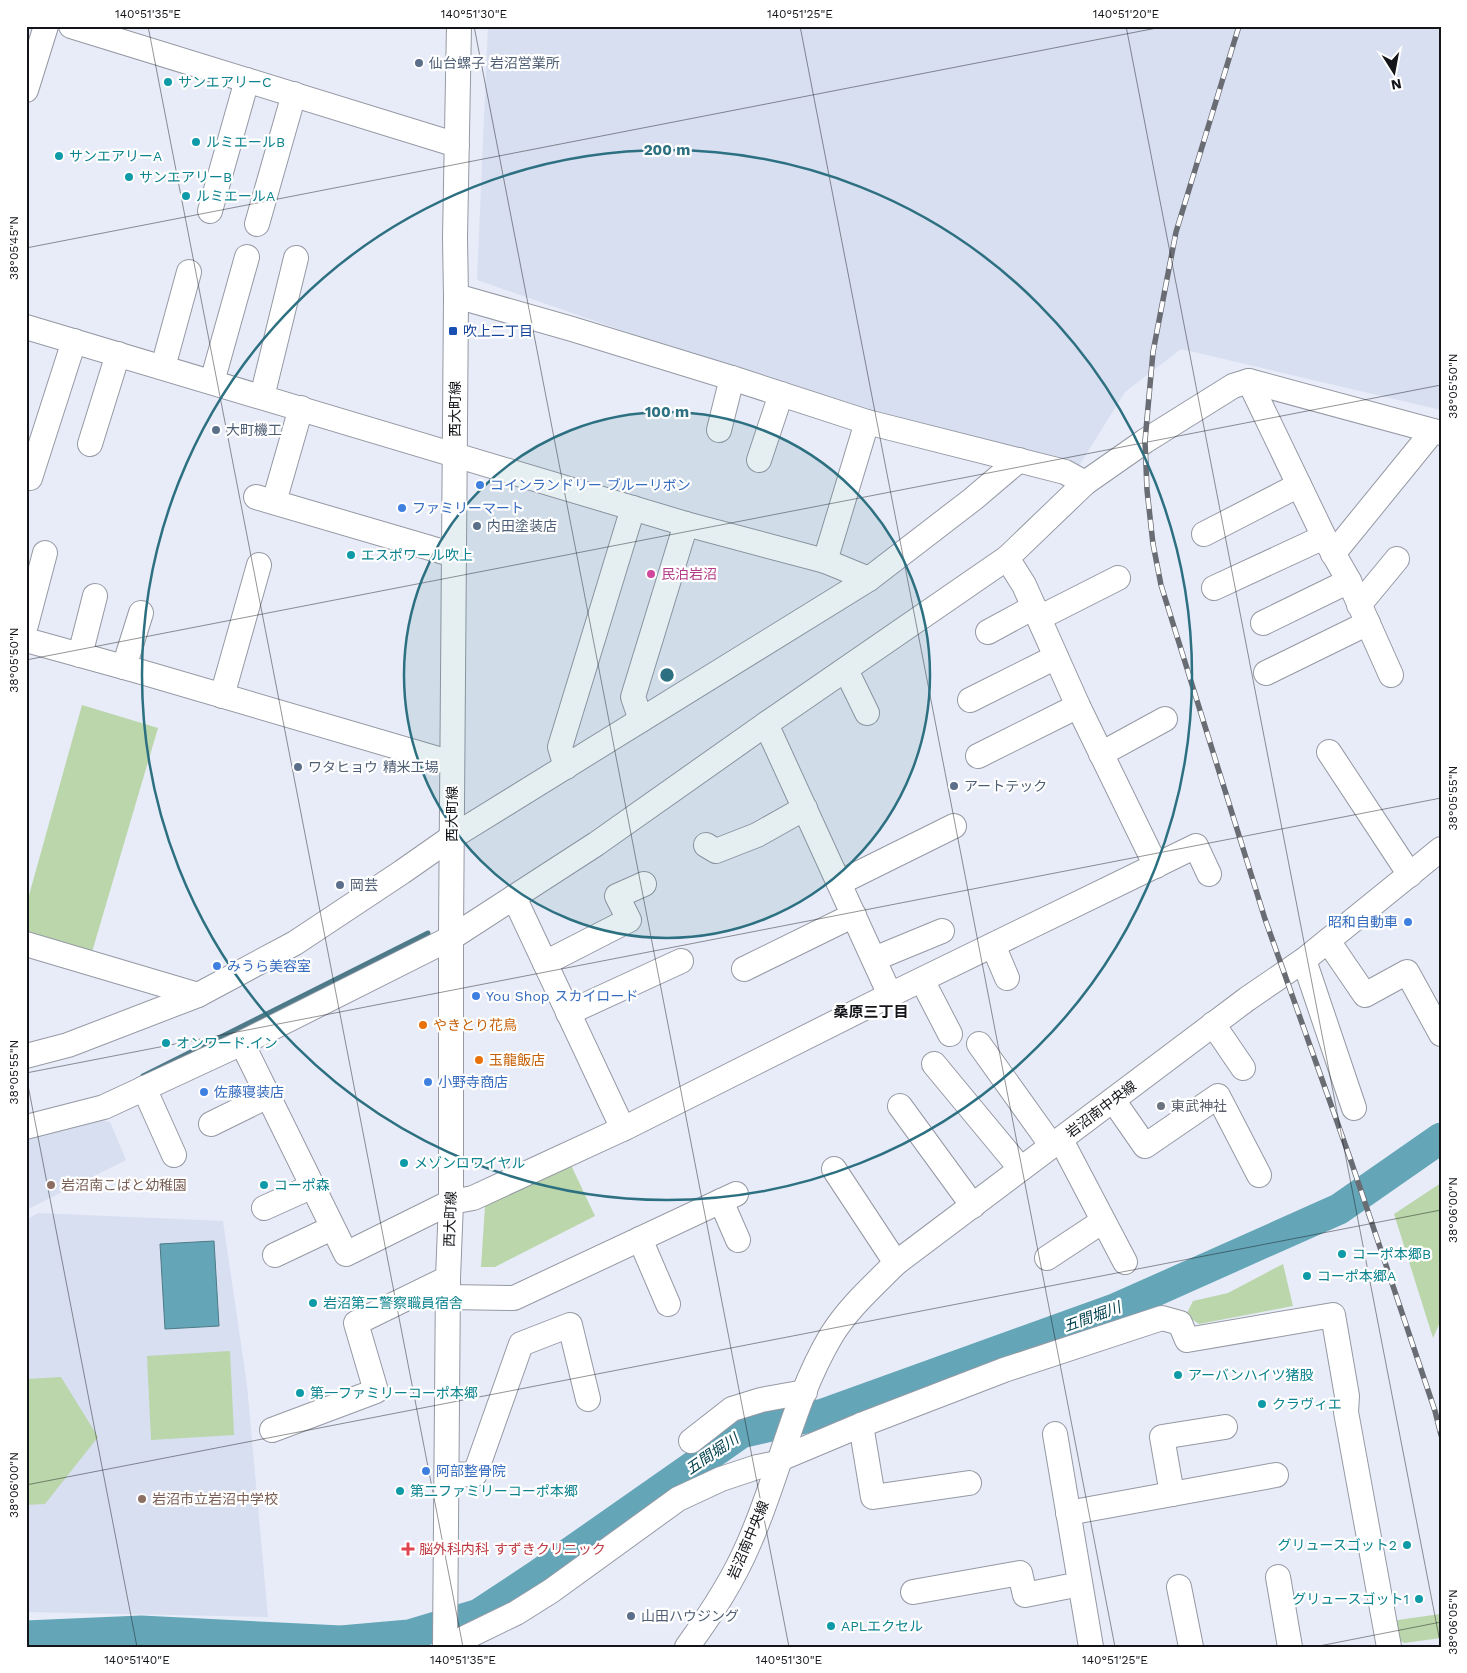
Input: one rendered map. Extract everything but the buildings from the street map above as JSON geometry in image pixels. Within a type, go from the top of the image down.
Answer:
[{"type":"street","points":[[26,90],[46,26]]},
{"type":"street","points":[[71,26],[457,145]]},
{"type":"street","name":"西大町線","points":[[446,1645],[448,1288],[451,1202],[455,238],[459,26]]},
{"type":"street","points":[[210,211],[247,80]]},
{"type":"street","points":[[258,224],[294,94]]},
{"type":"street","points":[[212,382],[247,257]]},
{"type":"street","points":[[262,397],[296,258]]},
{"type":"street","points":[[163,367],[189,272]]},
{"type":"street","points":[[456,296],[732,378],[867,422],[1065,472],[1085,483]]},
{"type":"street","points":[[26,327],[686,524],[825,561],[869,579]]},
{"type":"street","points":[[30,478],[74,341]]},
{"type":"street","points":[[90,444],[118,354]]},
{"type":"street","points":[[719,430],[732,378]]},
{"type":"street","points":[[1249,381],[1328,545],[1349,581],[1391,675]]},
{"type":"street","points":[[26,1127],[104,1107],[242,1043],[451,938],[596,844],[1007,558],[1085,483],[1145,441],[1233,386],[1249,381],[1437,432],[1328,545],[1214,588]]},
{"type":"street","points":[[759,460],[781,394]]},
{"type":"street","points":[[301,408],[265,499],[454,556]]},
{"type":"street","points":[[825,561],[867,422]]},
{"type":"street","points":[[26,1056],[68,1045],[198,995],[295,943],[452,837],[869,579],[973,499],[1019,460]]},
{"type":"street","points":[[1204,534],[1299,485]]},
{"type":"street","points":[[566,767],[560,747],[633,508]]},
{"type":"street","points":[[641,720],[634,697],[686,524]]},
{"type":"street","points":[[26,626],[45,553]]},
{"type":"street","points":[[1007,558],[1024,585],[1078,706],[1156,866]]},
{"type":"street","points":[[1266,673],[1364,614],[1397,558]]},
{"type":"street","points":[[217,694],[259,565]]},
{"type":"street","points":[[988,632],[1118,578]]},
{"type":"street","points":[[1263,622],[1349,581]]},
{"type":"street","points":[[80,655],[95,596]]},
{"type":"street","points":[[124,667],[141,613]]},
{"type":"street","points":[[217,694],[231,628]]},
{"type":"street","points":[[26,640],[452,763]]},
{"type":"street","points":[[970,700],[1056,657]]},
{"type":"street","points":[[846,670],[867,713]]},
{"type":"street","points":[[978,756],[1078,706]]},
{"type":"street","points":[[1101,754],[1165,718]]},
{"type":"street","points":[[766,724],[890,995]]},
{"type":"street","points":[[1329,752],[1410,875]]},
{"type":"street","points":[[706,845],[716,851],[757,835],[805,808]]},
{"type":"street","points":[[839,883],[954,826]]},
{"type":"street","points":[[242,1043],[346,1254],[451,1202],[473,1198],[623,1129],[890,995],[1196,846],[1209,874]]},
{"type":"street","name":"岩沼南中央線","points":[[687,1647],[729,1584],[750,1542],[816,1364],[832,1334],[857,1302],[896,1263],[1213,1024],[1304,960],[1441,849]]},
{"type":"street","points":[[545,963],[629,920],[617,896],[644,884]]},
{"type":"street","points":[[514,898],[623,1129]]},
{"type":"street","points":[[744,969],[854,916]]},
{"type":"street","points":[[874,959],[942,931]]},
{"type":"street","points":[[1328,940],[1365,995],[1407,972],[1441,1034]]},
{"type":"street","points":[[26,944],[198,995]]},
{"type":"street","points":[[993,946],[1007,978]]},
{"type":"street","points":[[1304,960],[1354,1108]]},
{"type":"street","points":[[568,1013],[681,961]]},
{"type":"street","points":[[922,980],[950,1034]]},
{"type":"street","points":[[1213,1024],[1243,1068]]},
{"type":"street","points":[[979,1044],[1057,1143],[1104,1221],[1125,1262]]},
{"type":"street","points":[[934,1064],[1021,1169]]},
{"type":"street","points":[[144,1088],[174,1155]]},
{"type":"street","points":[[211,1124],[268,1096]]},
{"type":"street","points":[[1113,1100],[1145,1146],[1218,1096],[1259,1175]]},
{"type":"street","points":[[900,1106],[973,1206]]},
{"type":"street","points":[[834,1169],[896,1263]]},
{"type":"street","points":[[264,1208],[312,1186]]},
{"type":"street","points":[[272,1430],[376,1391],[356,1323],[448,1288],[514,1298],[728,1197],[738,1240]]},
{"type":"street","points":[[1047,1258],[1104,1221]]},
{"type":"street","points":[[275,1255],[332,1228]]},
{"type":"street","points":[[640,1239],[668,1304]]},
{"type":"street","points":[[446,1645],[516,1613],[551,1591],[678,1499],[721,1479],[780,1459],[861,1425],[1004,1370],[1162,1318],[1180,1322],[1188,1340],[1333,1315],[1347,1396],[1346,1412],[1389,1647]]},
{"type":"street","points":[[447,1475],[475,1474],[521,1344],[570,1325],[588,1399]]},
{"type":"street","points":[[691,1441],[732,1409],[761,1400],[803,1397]]},
{"type":"street","points":[[861,1425],[873,1497],[969,1484]]},
{"type":"street","points":[[1172,1494],[1162,1437],[1225,1427]]},
{"type":"street","points":[[1055,1434],[1090,1647]]},
{"type":"street","points":[[1068,1513],[1276,1476]]},
{"type":"street","points":[[913,1592],[1020,1573],[1025,1595],[1080,1584]]},
{"type":"street","points":[[1278,1577],[1290,1647]]},
{"type":"street","points":[[1179,1587],[1191,1647]]},
{"type":"shaded area","points":[[488,26],[1441,26],[1441,410],[1181,349],[1125,392],[1077,469],[796,391],[477,280]]},
{"type":"shaded area","name":"岩沼南こばと幼稚園","points":[[86,1116],[110,1122],[126,1160],[26,1210],[26,1130]]},
{"type":"shaded area","name":"岩沼市立岩沼中学校","points":[[38,1213],[223,1221],[247,1385],[268,1617],[26,1612],[26,1220]]},
{"type":"green space","points":[[82,705],[158,728],[92,952],[26,936],[26,906]]},
{"type":"green space","points":[[570,1163],[595,1216],[495,1267],[481,1267],[485,1206]]},
{"type":"green space","points":[[1441,1183],[1441,1320],[1433,1338],[1394,1214]]},
{"type":"green space","points":[[1283,1264],[1293,1306],[1199,1324],[1186,1315],[1193,1301],[1228,1293]]},
{"type":"green space","points":[[230,1351],[234,1435],[151,1440],[147,1356]]},
{"type":"green space","points":[[61,1377],[98,1437],[45,1504],[26,1505],[26,1379]]},
{"type":"green space","points":[[1440,1614],[1441,1638],[1404,1643],[1394,1637],[1391,1621]]},
{"type":"water","points":[[214,1241],[219,1326],[165,1329],[160,1244]]},
{"type":"waterway","points":[[143,1076],[428,933]]},
{"type":"waterway","name":"五間堀川","points":[[26,1636],[141,1631],[341,1641],[409,1635],[479,1614],[741,1433],[823,1414],[1117,1308],[1339,1209],[1441,1138]]},
{"type":"railway","points":[[1239,26],[1176,232],[1153,352],[1145,441],[1147,490],[1153,544],[1161,585],[1265,919],[1351,1161],[1435,1411],[1441,1435]]},
{"type":"place","name":"仙台螺子 岩沼営業所","points":[[419,63]]},
{"type":"place","name":"サンエアリーC","points":[[168,82]]},
{"type":"place","name":"ルミエールB","points":[[196,142]]},
{"type":"place","name":"サンエアリーA","points":[[59,156]]},
{"type":"place","name":"サンエアリーB","points":[[129,177]]},
{"type":"place","name":"ルミエールA","points":[[186,196]]},
{"type":"place","name":"吹上二丁目","points":[[453,331]]},
{"type":"place","name":"大町機工","points":[[216,430]]},
{"type":"place","name":"コインランドリー ブルーリボン","points":[[480,485]]},
{"type":"place","name":"ファミリーマート","points":[[402,508]]},
{"type":"place","name":"内田塗装店","points":[[477,526]]},
{"type":"place","name":"エスポワール吹上","points":[[351,555]]},
{"type":"place","name":"民泊岩沼","points":[[651,574]]},
{"type":"place","name":"ワタヒョウ 精米工場","points":[[298,767]]},
{"type":"place","name":"アートテック","points":[[954,786]]},
{"type":"place","name":"岡芸","points":[[340,885]]},
{"type":"place","name":"昭和自動車","points":[[1408,922]]},
{"type":"place","name":"みうら美容室","points":[[217,966]]},
{"type":"place","name":"You Shop スカイロード","points":[[476,996]]},
{"type":"place","name":"やきとり花鳥","points":[[423,1025]]},
{"type":"place","name":"オンワード.イン","points":[[166,1043]]},
{"type":"place","name":"玉龍飯店","points":[[479,1060]]},
{"type":"place","name":"小野寺商店","points":[[428,1082]]},
{"type":"place","name":"佐藤寝装店","points":[[204,1092]]},
{"type":"place","name":"東武神社","points":[[1161,1106]]},
{"type":"place","name":"メゾンロワイヤル","points":[[404,1163]]},
{"type":"place","name":"岩沼南こばと幼稚園","points":[[51,1185]]},
{"type":"place","name":"コーポ森","points":[[264,1185]]},
{"type":"place","name":"コーポ本郷B","points":[[1342,1254]]},
{"type":"place","name":"コーポ本郷A","points":[[1307,1276]]},
{"type":"place","name":"岩沼第二警察職員宿舎","points":[[313,1303]]},
{"type":"place","name":"アーバンハイツ猪股","points":[[1178,1375]]},
{"type":"place","name":"第一ファミリーコーポ本郷","points":[[300,1393]]},
{"type":"place","name":"クラヴィエ","points":[[1262,1404]]},
{"type":"place","name":"阿部整骨院","points":[[426,1471]]},
{"type":"place","name":"第二ファミリーコーポ本郷","points":[[400,1491]]},
{"type":"place","name":"岩沼市立岩沼中学校","points":[[142,1499]]},
{"type":"place","name":"グリュースゴット2","points":[[1407,1545]]},
{"type":"place","name":"脳外科内科 すずきクリニック","points":[[408,1549]]},
{"type":"place","name":"グリュースゴット1","points":[[1419,1599]]},
{"type":"place","name":"山田ハウジング","points":[[631,1616]]},
{"type":"place","name":"APLエクセル","points":[[831,1626]]},
{"type":"district","name":"桑原三丁目","points":[[871,1012]]}]
